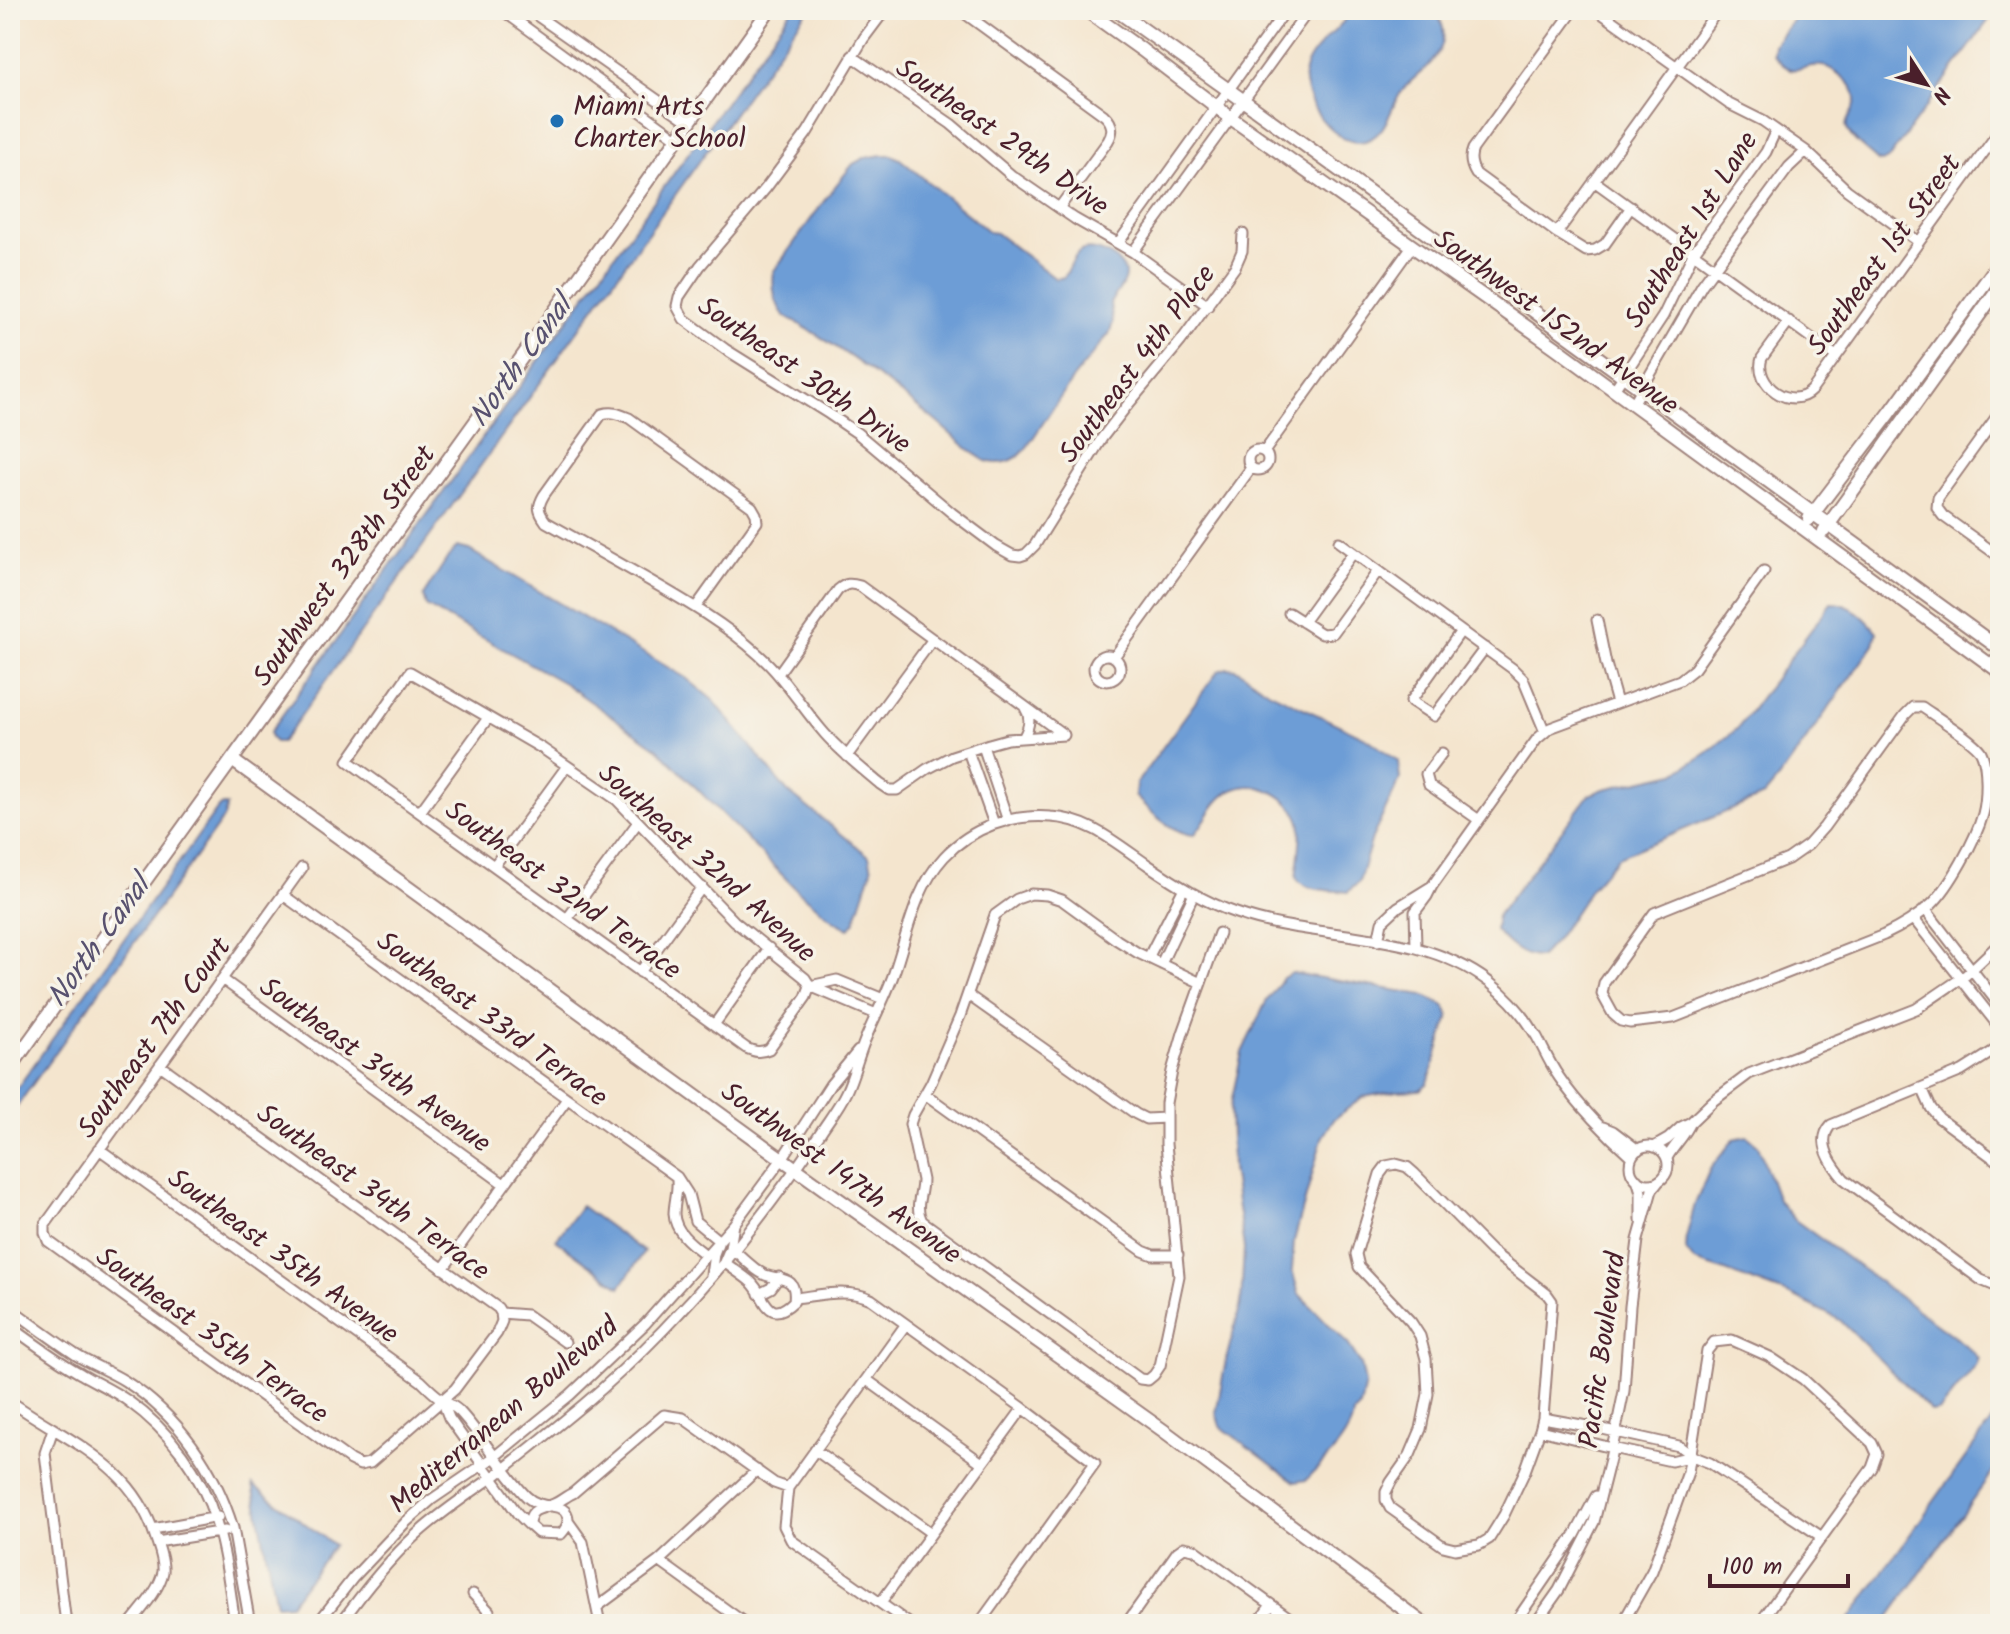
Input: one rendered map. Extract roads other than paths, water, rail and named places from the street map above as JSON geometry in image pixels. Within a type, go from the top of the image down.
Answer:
[{"type":"street","points":[[502,10],[677,138]]},
{"type":"street","points":[[529,10],[689,122]]},
{"type":"street","name":"Southwest 328th Street","points":[[10,1068],[769,10]]},
{"type":"street","points":[[852,56],[885,10]]},
{"type":"street","points":[[960,10],[1111,122],[1112,133],[1108,141],[1059,208]]},
{"type":"street","name":"Southwest 152nd Avenue","points":[[1086,10],[1231,118],[1614,390],[2000,672]]},
{"type":"street","name":"Southwest 152nd Avenue","points":[[1116,10],[2000,649]]},
{"type":"street","points":[[1119,242],[1286,10]]},
{"type":"street","points":[[1133,252],[1309,10]]},
{"type":"street","points":[[1574,10],[1473,149],[1471,165],[1476,174],[1581,249],[1595,250],[1605,244],[1631,207]]},
{"type":"street","points":[[1597,10],[1729,104],[1763,121],[1806,151],[1847,190],[1919,242]]},
{"type":"street","points":[[1557,233],[1718,10]]},
{"type":"street","points":[[1271,31],[1285,42]]},
{"type":"street","name":"Southeast 29th Drive","points":[[852,56],[951,124],[1011,175],[1059,208],[1119,242],[1208,306]]},
{"type":"street","name":"Southeast 30th Drive","points":[[852,56],[798,146],[707,257],[679,297],[677,306],[686,321],[725,349],[857,433],[975,530],[1012,555],[1026,554]]},
{"type":"street","name":"Southeast 1st Lane","points":[[1614,390],[1663,316],[1694,252],[1766,152],[1776,130]]},
{"type":"street","name":"Southeast 1st Street","points":[[1789,321],[1762,358],[1760,375],[1781,395],[1798,399],[1812,390],[2000,130]]},
{"type":"street","name":"Southeast 1st Lane","points":[[1633,404],[1696,295],[1789,167],[1806,151]]},
{"type":"street","points":[[1172,169],[1187,179]]},
{"type":"street","points":[[1594,181],[1836,356]]},
{"type":"street","name":"Southeast 4th Place","points":[[1026,554],[1108,430],[1208,306],[1235,267],[1242,251],[1243,234]]},
{"type":"street","points":[[1114,657],[1251,468],[1249,455],[1257,450],[1264,452],[1412,246]]},
{"type":"street","points":[[1802,528],[2000,262]]},
{"type":"street","points":[[1678,285],[1696,295]]},
{"type":"street","points":[[1818,540],[2000,286]]},
{"type":"street","points":[[696,607],[757,522],[756,514],[752,507],[629,418],[616,412],[602,414],[539,504],[539,512],[546,522],[696,607],[732,632],[778,674],[825,734],[880,784],[889,790],[897,790],[952,756],[1007,739],[1064,735],[860,586],[847,583],[838,590],[778,674]]},
{"type":"street","points":[[2000,412],[1938,498],[1937,508],[1943,516],[2000,557]]},
{"type":"street","points":[[1339,542],[1513,669],[1523,679],[1545,732]]},
{"type":"street","points":[[1303,622],[1353,553]]},
{"type":"street","points":[[1289,613],[1322,634],[1333,633],[1378,571]]},
{"type":"street","points":[[1416,946],[1415,912],[1537,739],[1550,728],[1680,680],[1694,669],[1764,571]]},
{"type":"street","points":[[1597,620],[1617,703]]},
{"type":"street","points":[[1461,631],[1411,701],[1434,716],[1485,648]]},
{"type":"street","points":[[847,756],[933,639]]},
{"type":"street","name":"Southeast 32nd Avenue","points":[[348,761],[410,672],[543,749],[617,800],[734,921],[805,978],[810,986],[876,1014]]},
{"type":"street","points":[[1023,705],[1029,724],[1023,738]]},
{"type":"street","points":[[1913,707],[1922,707],[1980,750],[1986,790],[1983,813],[1969,849],[1933,903],[1913,918],[1884,935],[1839,954],[1673,1018],[1630,1023],[1621,1021],[1613,1014],[1602,994],[1604,983],[1654,913],[1788,859],[1808,845],[1905,715],[1913,707]]},
{"type":"street","points":[[420,812],[488,718]]},
{"type":"street","points":[[983,746],[1008,821]]},
{"type":"street","points":[[968,751],[994,824]]},
{"type":"street","points":[[1442,753],[1426,774],[1429,785],[1479,820]]},
{"type":"street","name":"Southwest 147th Avenue","points":[[232,760],[782,1159],[1164,1431],[1424,1624]]},
{"type":"street","name":"Southeast 32nd Terrace","points":[[348,761],[746,1048],[755,1052],[769,1049],[806,997],[810,986]]},
{"type":"street","points":[[494,866],[567,766]]},
{"type":"street","points":[[862,1046],[893,977],[918,897],[929,875],[965,838],[994,824],[1021,817],[1054,817],[1078,821],[1119,843],[1210,903],[1274,923],[1416,946],[1445,956],[1470,970],[1505,996],[1535,1033],[1559,1077],[1600,1125],[1613,1131],[1635,1154]]},
{"type":"street","points":[[567,919],[638,822]]},
{"type":"street","name":"Southeast 7th Court","points":[[45,1233],[45,1225],[302,868]]},
{"type":"street","points":[[1378,941],[1382,922],[1432,886]]},
{"type":"street","points":[[640,972],[702,887]]},
{"type":"street","points":[[1148,958],[1184,888]]},
{"type":"street","points":[[1201,983],[1117,940],[1062,900],[1031,894],[1017,899],[995,915],[968,995],[910,1124],[922,1180],[916,1206],[922,1221],[1140,1379],[1148,1380],[1160,1366],[1179,1276],[1166,1144],[1166,1103],[1183,1033],[1201,983],[1219,933]]},
{"type":"street","points":[[1161,964],[1194,894]]},
{"type":"street","name":"Southeast 33rd Terrace","points":[[283,895],[677,1177]]},
{"type":"street","points":[[1405,903],[1415,912]]},
{"type":"street","points":[[1925,909],[2000,1006]]},
{"type":"street","points":[[1913,918],[1998,1023]]},
{"type":"street","points":[[1931,940],[1942,932]]},
{"type":"street","points":[[1159,935],[1172,941]]},
{"type":"street","points":[[1654,1147],[1691,1122],[1749,1074],[1916,1009],[1962,978],[2000,943]]},
{"type":"street","points":[[714,1025],[769,948]]},
{"type":"street","name":"Southeast 34th Avenue","points":[[222,979],[504,1184]]},
{"type":"street","name":"Southeast 32nd Avenue","points":[[810,986],[837,980],[883,999]]},
{"type":"street","points":[[968,995],[1136,1114],[1146,1119],[1166,1118]]},
{"type":"street","name":"Mediterranean Boulevard","points":[[317,1624],[353,1578],[406,1522],[431,1500],[494,1457],[570,1395],[645,1324],[734,1224],[782,1159],[830,1085],[862,1046]]},
{"type":"street","name":"Mediterranean Boulevard","points":[[340,1624],[380,1571],[420,1531],[587,1402],[645,1347],[724,1262],[797,1169],[845,1094],[862,1046]]},
{"type":"street","points":[[1996,1284],[1981,1280],[1844,1179],[1836,1170],[1824,1138],[1831,1125],[1962,1071],[2000,1047]]},
{"type":"street","name":"Southeast 34th Terrace","points":[[160,1065],[501,1313],[527,1315],[565,1342]]},
{"type":"street","points":[[1922,1088],[1939,1118],[2000,1163]]},
{"type":"street","points":[[925,1094],[1143,1251],[1153,1255],[1178,1255]]},
{"type":"street","points":[[443,1269],[567,1099]]},
{"type":"street","points":[[1667,1158],[1691,1122]]},
{"type":"street","points":[[1648,1146],[1654,1147],[1667,1158],[1667,1171],[1659,1181],[1647,1184],[1637,1179],[1631,1169],[1635,1154],[1648,1146]]},
{"type":"street","name":"Southeast 35th Avenue","points":[[99,1149],[409,1372],[442,1400],[459,1409],[529,1499],[547,1506]]},
{"type":"street","points":[[1396,1164],[1407,1167],[1491,1251],[1552,1301],[1543,1418],[1510,1504],[1489,1539],[1479,1545],[1455,1549],[1443,1546],[1390,1508],[1386,1492],[1410,1455],[1421,1429],[1428,1394],[1426,1359],[1420,1336],[1411,1322],[1359,1267],[1356,1254],[1380,1174],[1386,1166],[1396,1164]]},
{"type":"street","points":[[677,1177],[688,1194],[695,1221],[719,1241]]},
{"type":"street","points":[[677,1177],[674,1217],[682,1234],[706,1255]]},
{"type":"street","name":"Pacific Boulevard","points":[[1535,1624],[1559,1590],[1594,1522],[1616,1433],[1624,1391],[1632,1292],[1642,1223],[1641,1192],[1637,1179]]},
{"type":"street","name":"Pacific Boulevard","points":[[1642,1223],[1652,1190],[1659,1181]]},
{"type":"street","name":"Mediterranean Boulevard","points":[[724,1262],[734,1224]]},
{"type":"street","name":"Southeast 35th Terrace","points":[[45,1233],[48,1241],[360,1465],[370,1463],[442,1400]]},
{"type":"street","name":"Mediterranean Boulevard","points":[[711,1275],[719,1241]]},
{"type":"street","points":[[724,1262],[754,1284],[766,1306],[774,1311],[782,1311],[794,1301],[792,1286],[779,1277],[761,1272],[734,1250]]},
{"type":"street","points":[[759,1294],[771,1288],[779,1277]]},
{"type":"street","points":[[795,1298],[849,1292],[871,1299],[1095,1463],[979,1624]]},
{"type":"street","points":[[10,1308],[79,1357],[111,1372],[154,1403],[197,1452],[212,1474],[229,1515],[250,1624]]},
{"type":"street","points":[[442,1400],[455,1389],[497,1333],[502,1321],[501,1313]]},
{"type":"street","points":[[906,1324],[788,1488],[784,1526],[791,1540],[910,1624]]},
{"type":"street","points":[[10,1326],[47,1353],[127,1400],[171,1440],[188,1463],[215,1517],[235,1624]]},
{"type":"street","points":[[1622,1624],[1652,1571],[1688,1472],[1707,1351],[1714,1342],[1732,1340],[1770,1357],[1803,1379],[1872,1443],[1877,1454],[1872,1468],[1759,1624]]},
{"type":"street","points":[[867,1380],[982,1463]]},
{"type":"street","name":"Southeast 35th Avenue","points":[[442,1400],[449,1418],[517,1513],[529,1525]]},
{"type":"street","points":[[10,1401],[108,1465],[146,1511],[163,1571],[155,1591],[130,1624]]},
{"type":"street","points":[[881,1602],[1023,1408]]},
{"type":"street","points":[[583,1546],[568,1537],[538,1533],[528,1521],[540,1508],[573,1493],[664,1415],[683,1418],[774,1483],[788,1488]]},
{"type":"street","points":[[1543,1418],[1679,1446],[1822,1537]]},
{"type":"street","points":[[1565,1436],[1568,1423]]},
{"type":"street","points":[[53,1429],[45,1453],[66,1624]]},
{"type":"street","points":[[1540,1430],[1671,1461],[1692,1456]]},
{"type":"street","points":[[1664,1459],[1668,1444]]},
{"type":"street","points":[[815,1450],[931,1533]]},
{"type":"street","points":[[597,1607],[659,1561],[757,1470]]},
{"type":"street","name":"Pacific Boulevard","points":[[1514,1624],[1575,1535],[1603,1482]]},
{"type":"street","points":[[558,1535],[564,1531],[573,1493]]},
{"type":"street","points":[[517,1513],[529,1499]]},
{"type":"street","points":[[547,1506],[559,1507],[581,1539],[600,1624]]},
{"type":"street","points":[[153,1529],[229,1515]]},
{"type":"street","points":[[175,1525],[177,1539]]},
{"type":"street","points":[[157,1542],[233,1528]]},
{"type":"street","points":[[1126,1624],[1177,1552],[1184,1547],[1194,1549],[1298,1624]]},
{"type":"street","points":[[659,1561],[746,1624]]},
{"type":"street","points":[[473,1594],[489,1611],[491,1624]]},
{"type":"street","points":[[1257,1624],[1271,1605]]},
{"type":"water","name":"North Canal","points":[[792,10],[808,10],[290,731],[281,742],[275,742],[270,732]]},
{"type":"water","points":[[1352,10],[1434,10],[1444,35],[1435,58],[1402,91],[1380,131],[1368,140],[1356,142],[1332,130],[1322,119],[1307,92],[1305,79],[1306,67],[1315,51]]},
{"type":"water","points":[[1800,10],[1996,10],[1889,158],[1882,162],[1857,142],[1847,129],[1856,95],[1845,79],[1823,66],[1787,68],[1773,54],[1774,45]]},
{"type":"water","points":[[882,155],[900,159],[989,232],[996,233],[1056,279],[1064,277],[1076,256],[1087,249],[1109,255],[1124,270],[1123,283],[1110,303],[1113,323],[1109,334],[1074,377],[1025,450],[1012,460],[1002,463],[986,461],[876,375],[785,316],[778,306],[774,271],[853,164],[864,158]]},
{"type":"water","points":[[457,547],[469,550],[686,678],[714,701],[787,791],[869,856],[872,869],[855,921],[849,929],[798,891],[657,748],[564,683],[426,606],[423,596]]},
{"type":"water","points":[[1831,603],[1845,605],[1862,616],[1877,632],[1874,644],[1764,796],[1618,857],[1540,957],[1521,952],[1505,940],[1495,930],[1497,916],[1589,795],[1675,773],[1707,753],[1738,728]]},
{"type":"water","points":[[1236,669],[1270,692],[1368,739],[1398,761],[1400,779],[1372,838],[1359,882],[1348,892],[1313,888],[1296,878],[1300,822],[1290,805],[1274,793],[1254,787],[1228,792],[1194,835],[1169,826],[1135,796],[1136,784],[1218,671]]},
{"type":"water","name":"North Canal","points":[[223,805],[227,806],[224,817],[10,1116],[10,1098]]},
{"type":"water","points":[[1292,973],[1423,995],[1445,1006],[1449,1016],[1428,1083],[1420,1090],[1363,1097],[1333,1120],[1322,1138],[1294,1241],[1292,1270],[1299,1294],[1348,1344],[1361,1364],[1365,1384],[1360,1407],[1353,1414],[1342,1440],[1306,1480],[1295,1482],[1220,1426],[1216,1413],[1241,1303],[1244,1248],[1232,1169],[1230,1108],[1242,1052],[1266,1002],[1283,978]]},
{"type":"water","points":[[1747,1136],[1758,1145],[1778,1200],[1795,1220],[1979,1358],[1976,1366],[1940,1410],[1932,1412],[1840,1320],[1793,1296],[1694,1261],[1686,1250],[1695,1204],[1710,1169],[1734,1139]]},
{"type":"water","points":[[581,1206],[644,1252],[620,1287],[556,1240]]},
{"type":"water","points":[[2000,1409],[2000,1462],[1884,1624],[1846,1624]]},
{"type":"water","points":[[253,1485],[334,1545],[290,1604],[276,1605]]},
{"type":"place","name":"Miami Arts Charter School","points":[[557,121]]}]
